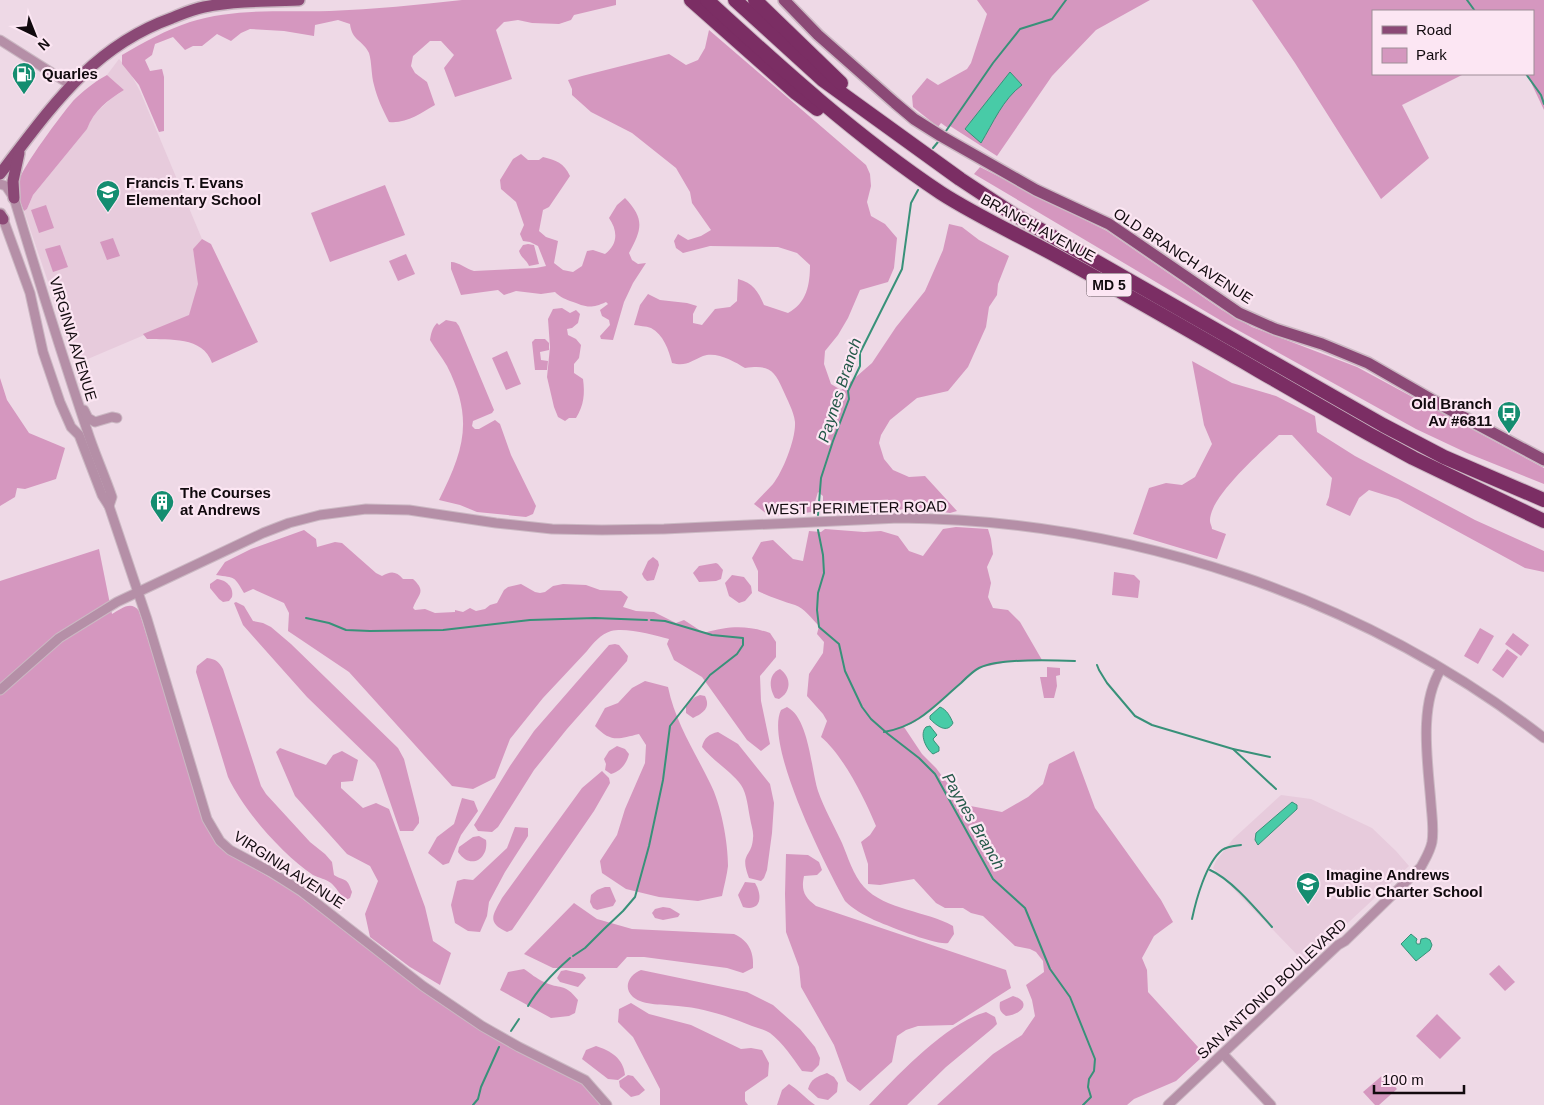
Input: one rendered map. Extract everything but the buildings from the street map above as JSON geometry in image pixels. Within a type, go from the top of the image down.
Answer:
[{"type":"highway","points":[[691,0],[796,93],[875,151],[918,177]]},
{"type":"highway","name":"BRANCH AVENUE","points":[[707,0],[812,94],[875,146],[918,177],[967,208],[1063,259],[1413,458],[1544,521]]},
{"type":"highway","name":"BRANCH AVENUE","points":[[743,2],[827,70],[890,127],[960,179],[1013,214],[1383,426],[1444,457],[1544,500]]},
{"type":"main road","points":[[0,174],[71,85],[104,54],[124,40],[149,27],[202,7],[244,1],[299,0]]},
{"type":"main road","name":"OLD BRANCH AVENUE","points":[[784,0],[818,35],[895,103],[914,119],[940,136],[1036,190],[1110,224],[1240,313],[1274,329],[1322,344],[1368,363],[1441,405],[1544,460]]},
{"type":"main road","points":[[14,198],[13,181],[20,147]]},
{"type":"street","points":[[0,40],[71,85]]},
{"type":"street","name":"VIRGINIA AVENUE","points":[[0,184],[6,186],[14,198],[42,286],[52,325],[112,497],[109,506]]},
{"type":"street","name":"VIRGINIA AVENUE","points":[[1,215],[30,293],[43,352],[49,370],[71,427],[79,435],[102,495],[109,506],[147,619],[208,818],[220,841],[236,854],[271,872],[301,891],[417,981],[482,1026],[519,1048],[585,1080],[608,1105]]},
{"type":"street","points":[[78,403],[88,418],[92,420],[99,422],[112,417],[117,418]]},
{"type":"street","name":"WEST PERIMETER ROAD","points":[[0,690],[59,638],[98,613],[233,546],[275,528],[320,516],[356,510],[409,510],[552,529],[602,530],[664,529],[899,518],[945,519],[1000,523],[1125,542],[1187,558],[1260,583],[1328,610],[1378,634],[1441,669],[1489,699],[1544,738]]},
{"type":"street","name":"SAN ANTONIO BOULEVARD","points":[[1168,1105],[1395,894],[1421,867],[1428,855],[1432,842],[1433,830],[1427,761],[1427,726],[1434,681],[1441,669]]},
{"type":"street","points":[[1223,1054],[1272,1105]]},
{"type":"shaded area","name":"Francis T. Evans Elementary School","points":[[119,59],[128,69],[140,91],[202,239],[193,249],[199,284],[189,316],[76,364],[24,211],[27,209],[33,195],[87,129],[92,116],[124,90],[107,75]]},
{"type":"shaded area","points":[[1010,72],[1022,85],[1004,104],[981,143],[965,129]]},
{"type":"shaded area","points":[[940,707],[945,710],[953,723],[948,728],[942,728],[930,719],[930,716]]},
{"type":"shaded area","points":[[930,726],[937,735],[933,739],[939,747],[939,751],[933,754],[930,752],[923,737],[924,730]]},
{"type":"shaded area","name":"Imagine Andrews Public Charter School","points":[[1281,795],[1311,799],[1372,828],[1409,866],[1305,963],[1213,868],[1216,861],[1233,839]]},
{"type":"shaded area","points":[[1292,802],[1297,805],[1297,809],[1258,845],[1255,840],[1256,833]]},
{"type":"shaded area","points":[[1411,934],[1417,939],[1417,944],[1420,944],[1421,939],[1426,938],[1430,940],[1432,945],[1430,950],[1416,961],[1401,944]]},
{"type":"green space","points":[[462,0],[616,0],[616,5],[574,15],[571,20],[559,24],[532,23],[518,20],[504,22],[496,30],[512,79],[455,97],[444,68],[454,55],[441,41],[430,41],[413,56],[411,66],[415,73],[427,82],[435,105],[413,117],[395,122],[389,122],[378,99],[367,49],[355,37],[350,24],[338,20],[315,25],[314,36],[284,31],[250,29],[231,41],[217,34],[202,46],[193,46],[185,50],[173,37],[155,44],[152,55],[145,60],[150,71],[162,69],[164,77],[164,131],[159,132],[139,85],[122,64],[122,55],[139,45],[172,29],[207,18],[242,13],[330,11]]},
{"type":"green space","points":[[977,0],[1150,0],[1096,30],[1052,76],[997,156],[950,126],[948,128],[941,123],[938,127],[913,107],[912,96],[927,78],[938,85],[967,69],[971,63],[987,14]]},
{"type":"green space","points":[[1252,0],[1544,0],[1544,110],[1527,75],[1534,75],[1534,10],[1372,10],[1372,75],[1462,75],[1402,105],[1429,158],[1381,199],[1295,63]]},
{"type":"green space","points":[[709,30],[866,165],[870,174],[871,186],[867,202],[871,216],[885,224],[897,238],[894,268],[888,282],[860,290],[848,318],[838,335],[825,351],[824,364],[831,384],[841,390],[872,363],[896,327],[925,291],[943,250],[949,224],[962,227],[979,240],[1009,256],[998,284],[997,295],[989,307],[986,327],[968,367],[948,391],[917,398],[890,420],[881,435],[879,443],[884,459],[893,470],[909,477],[925,476],[957,511],[950,513],[913,507],[894,511],[839,513],[826,510],[823,504],[823,496],[818,492],[812,512],[781,516],[767,514],[754,504],[773,484],[781,471],[791,446],[795,429],[792,410],[776,377],[764,368],[745,368],[730,360],[714,355],[703,356],[685,364],[672,363],[667,348],[659,334],[651,328],[634,325],[640,305],[648,294],[660,300],[697,306],[693,314],[693,323],[702,325],[715,309],[730,307],[737,301],[738,279],[754,288],[764,305],[788,313],[799,304],[808,286],[810,265],[797,253],[778,247],[710,246],[683,253],[676,248],[674,241],[678,234],[688,240],[701,236],[711,230],[692,203],[690,192],[676,168],[632,133],[591,112],[572,95],[572,89],[568,80],[582,76],[669,54],[686,65],[698,60],[705,48]]},
{"type":"green space","points":[[107,75],[124,90],[107,102],[93,116],[87,129],[33,195],[27,209],[24,211],[19,197],[18,185],[27,164],[73,101]]},
{"type":"green space","points":[[521,154],[528,160],[539,160],[543,157],[556,161],[565,168],[570,176],[549,207],[543,210],[539,231],[546,237],[558,241],[554,263],[563,270],[573,272],[582,266],[587,251],[593,250],[605,254],[609,250],[614,242],[615,232],[609,218],[617,205],[625,198],[636,212],[639,231],[629,253],[632,260],[638,264],[646,263],[624,302],[613,340],[601,339],[600,336],[610,325],[609,320],[602,316],[600,310],[608,304],[606,302],[595,306],[587,306],[565,299],[555,292],[541,294],[516,291],[504,295],[498,290],[461,295],[451,269],[451,262],[474,271],[546,266],[538,246],[523,241],[520,234],[524,225],[516,202],[501,189],[500,180],[513,159]]},
{"type":"green space","points":[[980,167],[1107,231],[1222,310],[1252,327],[1357,367],[1544,468],[1544,484],[1467,453],[1416,429],[1225,323],[974,174]]},
{"type":"green space","points":[[385,185],[405,235],[330,262],[311,213]]},
{"type":"green space","points":[[46,205],[54,228],[39,233],[31,210]]},
{"type":"green space","points":[[113,238],[120,256],[107,260],[100,242]]},
{"type":"green space","points":[[202,239],[211,244],[258,342],[212,363],[208,354],[193,344],[175,340],[147,339],[143,334],[189,315],[198,284],[193,249]]},
{"type":"green space","points":[[60,245],[68,267],[53,272],[45,249]]},
{"type":"green space","points":[[523,245],[534,245],[539,264],[529,266],[520,253],[519,251]]},
{"type":"green space","points":[[406,254],[415,274],[398,281],[389,261]]},
{"type":"green space","points":[[562,308],[570,313],[576,310],[580,314],[578,323],[572,328],[567,329],[568,335],[576,339],[581,345],[579,358],[574,364],[574,373],[583,379],[584,390],[582,404],[576,418],[569,418],[565,421],[558,417],[547,377],[550,347],[548,319],[553,309]]},
{"type":"green space","points":[[446,320],[456,322],[459,326],[494,410],[492,413],[473,421],[472,426],[475,429],[479,429],[495,420],[500,424],[511,455],[536,506],[533,514],[526,517],[477,512],[460,505],[439,500],[460,450],[463,419],[461,402],[455,385],[447,366],[430,340],[435,325],[437,323],[439,325]]},
{"type":"green space","points":[[535,339],[545,339],[549,343],[549,350],[540,352],[541,360],[548,361],[547,370],[535,370],[532,342]]},
{"type":"green space","points":[[507,351],[521,384],[506,390],[492,358]]},
{"type":"green space","points":[[1192,361],[1232,383],[1276,396],[1315,416],[1317,432],[1355,456],[1475,520],[1544,551],[1544,572],[1525,568],[1398,499],[1369,490],[1359,498],[1350,516],[1326,505],[1332,478],[1292,435],[1279,435],[1249,463],[1218,500],[1212,511],[1210,523],[1212,529],[1226,534],[1217,559],[1133,534],[1149,488],[1166,483],[1182,485],[1195,477],[1212,444],[1204,425]]},
{"type":"green space","points":[[0,378],[7,400],[29,433],[65,448],[56,479],[25,489],[17,488],[15,497],[0,506]]},
{"type":"green space","points":[[956,527],[988,529],[993,554],[987,567],[991,583],[988,597],[993,608],[1008,610],[1020,622],[1042,660],[1007,662],[979,668],[915,722],[904,727],[922,754],[948,784],[960,804],[1002,812],[1028,797],[1043,784],[1049,764],[1074,751],[1095,808],[1161,900],[1173,922],[1154,936],[1142,958],[1147,970],[1148,992],[1198,1047],[1201,1058],[1176,1081],[1134,1099],[1127,1105],[937,1105],[993,1054],[1022,1035],[1035,1016],[1032,1000],[1026,985],[1044,972],[1043,961],[1036,952],[1015,946],[983,916],[971,913],[963,908],[945,908],[936,903],[914,879],[880,885],[868,884],[868,864],[861,842],[870,835],[876,826],[860,791],[845,766],[821,737],[827,721],[807,696],[809,674],[823,653],[824,642],[817,634],[819,626],[798,606],[758,591],[758,571],[752,558],[761,542],[773,540],[793,559],[803,561],[809,531],[821,532],[825,529],[864,532],[881,531],[898,536],[909,551],[923,556],[943,529]]},
{"type":"green space","points":[[304,530],[316,539],[317,547],[335,542],[342,543],[376,573],[382,576],[393,573],[398,574],[403,579],[413,579],[420,587],[419,596],[413,608],[415,610],[425,609],[435,613],[455,612],[455,610],[463,612],[470,608],[476,611],[485,609],[497,603],[504,590],[508,587],[521,584],[540,593],[553,586],[563,584],[586,585],[600,590],[621,591],[628,597],[623,607],[636,611],[654,612],[676,623],[684,620],[704,633],[737,627],[770,633],[776,642],[776,657],[760,676],[761,701],[770,744],[761,751],[747,740],[702,677],[674,660],[667,644],[669,639],[640,632],[617,630],[607,632],[597,639],[543,698],[510,739],[495,778],[473,789],[452,786],[349,672],[288,631],[289,613],[284,603],[253,589],[244,593],[234,579],[216,575],[225,562],[251,549]]},
{"type":"green space","points":[[99,549],[112,614],[129,606],[133,606],[139,611],[204,818],[233,856],[291,890],[411,981],[580,1081],[604,1105],[0,1105],[0,581]]},
{"type":"green space","points":[[653,557],[658,561],[659,565],[654,580],[647,581],[642,574],[648,561]]},
{"type":"green space","points":[[716,563],[723,570],[721,579],[699,582],[693,573],[699,566]]},
{"type":"green space","points":[[1114,572],[1134,575],[1140,581],[1138,598],[1112,595]]},
{"type":"green space","points":[[732,575],[744,577],[751,586],[752,593],[745,601],[739,603],[729,596],[725,583]]},
{"type":"green space","points":[[217,579],[226,582],[231,587],[232,597],[229,601],[223,602],[210,588],[210,584]]},
{"type":"green space","points":[[236,602],[244,606],[253,621],[271,627],[291,644],[398,748],[404,759],[419,818],[419,823],[413,831],[400,831],[375,763],[307,697],[243,625],[234,603]]},
{"type":"green space","points":[[1480,628],[1494,636],[1478,664],[1464,656]]},
{"type":"green space","points":[[1513,633],[1529,645],[1521,656],[1505,644]]},
{"type":"green space","points":[[609,645],[619,645],[628,656],[627,661],[567,729],[534,770],[498,827],[492,832],[478,831],[474,825],[534,731]]},
{"type":"green space","points":[[1507,649],[1518,657],[1503,678],[1492,670]]},
{"type":"green space","points":[[207,658],[217,661],[223,669],[261,786],[266,794],[310,842],[332,862],[334,875],[349,884],[352,892],[350,898],[346,900],[331,883],[313,875],[289,856],[265,831],[235,790],[228,777],[196,672],[197,666]]},
{"type":"green space","points":[[1047,667],[1060,668],[1060,675],[1056,676],[1057,686],[1054,698],[1044,698],[1040,677],[1047,677]]},
{"type":"green space","points":[[780,669],[787,676],[788,689],[779,699],[775,698],[773,694],[771,682],[773,674]]},
{"type":"green space","points":[[645,681],[668,687],[680,725],[714,792],[723,823],[728,856],[728,869],[722,896],[698,901],[659,897],[626,889],[602,873],[600,861],[617,835],[625,809],[645,763],[646,745],[639,734],[615,738],[606,735],[595,726],[605,708],[618,703],[632,688]]},
{"type":"green space","points":[[700,695],[705,696],[707,704],[703,712],[693,718],[686,713],[686,705]]},
{"type":"green space","points":[[787,707],[794,713],[805,733],[818,791],[860,882],[873,895],[883,901],[953,926],[954,934],[948,943],[933,941],[880,923],[859,912],[845,901],[812,835],[789,777],[781,750],[778,727],[781,710]]},
{"type":"green space","points":[[718,732],[738,744],[770,784],[774,803],[772,833],[767,870],[761,881],[749,878],[746,870],[745,864],[751,849],[753,831],[743,789],[732,775],[702,747],[707,737]]},
{"type":"green space","points":[[617,746],[625,749],[629,754],[623,767],[611,774],[605,770],[606,764],[604,759],[609,751]]},
{"type":"green space","points":[[280,748],[326,765],[333,755],[342,751],[358,760],[353,781],[341,782],[341,788],[363,808],[376,803],[389,809],[425,907],[433,941],[451,953],[440,985],[410,967],[370,937],[365,914],[378,881],[370,866],[347,854],[295,796],[276,752]]},
{"type":"green space","points":[[602,771],[609,778],[610,783],[594,811],[512,930],[507,932],[500,928],[496,925],[493,918],[502,898],[582,788]]},
{"type":"green space","points":[[462,798],[474,801],[478,811],[461,835],[449,863],[443,865],[428,853],[437,837],[454,824]]},
{"type":"green space","points":[[515,827],[528,828],[528,836],[489,902],[487,916],[480,932],[468,931],[455,923],[451,905],[457,881],[464,879],[473,880],[507,848]]},
{"type":"green space","points":[[479,836],[486,840],[485,852],[478,860],[468,861],[458,852],[459,847],[473,837]]},
{"type":"green space","points":[[786,854],[808,855],[819,862],[822,870],[817,875],[804,876],[803,881],[804,893],[816,906],[1006,970],[1011,988],[953,1025],[918,1026],[906,1030],[897,1036],[892,1062],[860,1091],[847,1081],[834,1045],[801,987],[799,967],[786,932]]},
{"type":"green space","points":[[745,882],[755,883],[758,888],[759,902],[754,907],[743,907],[738,895]]},
{"type":"green space","points":[[605,887],[610,887],[616,901],[613,906],[597,910],[593,908],[590,902],[591,895]]},
{"type":"green space","points":[[574,903],[597,919],[632,929],[734,934],[750,948],[753,957],[753,968],[743,973],[727,968],[644,957],[627,957],[617,968],[553,968],[524,954]]},
{"type":"green space","points":[[670,908],[680,914],[678,917],[663,920],[655,918],[652,913],[655,909]]},
{"type":"green space","points":[[1499,965],[1515,982],[1505,991],[1489,974]]},
{"type":"green space","points":[[524,969],[541,981],[565,989],[573,994],[578,1000],[575,1013],[569,1016],[551,1018],[500,990],[508,972]]},
{"type":"green space","points":[[566,970],[583,974],[586,978],[578,987],[560,982],[557,978],[561,971]]},
{"type":"green space","points":[[641,970],[747,992],[773,1005],[800,1029],[815,1047],[820,1058],[819,1065],[812,1072],[802,1071],[783,1046],[770,1033],[734,1019],[687,1007],[648,1003],[638,1000],[630,993],[628,985],[634,974]]},
{"type":"green space","points":[[1013,996],[1022,1002],[1023,1008],[1016,1013],[1006,1016],[1000,1010],[1000,1002]]},
{"type":"green space","points":[[631,1003],[649,1014],[691,1025],[741,1049],[762,1050],[769,1063],[768,1076],[745,1092],[745,1101],[748,1105],[660,1105],[660,1089],[633,1037],[618,1022],[619,1009]]},
{"type":"green space","points":[[986,1012],[995,1017],[997,1024],[946,1067],[907,1105],[869,1105],[908,1065],[939,1038],[971,1018]]},
{"type":"green space","points":[[1437,1014],[1461,1038],[1440,1059],[1416,1036]]},
{"type":"green space","points":[[596,1046],[607,1050],[619,1060],[625,1075],[618,1080],[608,1079],[582,1059],[586,1050]]},
{"type":"green space","points":[[827,1073],[834,1077],[838,1083],[837,1092],[828,1100],[818,1098],[808,1089],[814,1079]]},
{"type":"green space","points":[[1384,1074],[1397,1089],[1379,1105],[1375,1105],[1363,1092]]},
{"type":"green space","points":[[628,1075],[633,1076],[645,1090],[639,1095],[631,1097],[620,1087],[619,1081]]},
{"type":"green space","points":[[789,1084],[815,1105],[777,1105],[782,1090]]},
{"type":"waterway","name":"Paynes Branch","points":[[946,131],[993,63],[1020,29],[1052,19],[1066,0]]},
{"type":"waterway","points":[[1467,0],[1474,10]]},
{"type":"waterway","points":[[1527,75],[1541,95],[1544,104]]},
{"type":"waterway","name":"Paynes Branch","points":[[933,148],[938,142]]},
{"type":"waterway","name":"Paynes Branch","points":[[818,515],[821,478],[849,399],[848,391],[860,366],[860,353],[902,269],[911,203],[918,190]]},
{"type":"waterway","name":"Paynes Branch","points":[[818,530],[824,573],[818,593],[819,627],[839,644],[845,671],[862,707],[871,719],[919,758],[935,774],[993,879],[1025,908],[1050,969],[1070,997],[1095,1059],[1094,1071],[1089,1079],[1088,1087],[1091,1097],[1083,1105]]},
{"type":"waterway","points":[[306,618],[329,623],[346,630],[370,631],[443,630],[530,620],[595,618],[647,620]]},
{"type":"waterway","points":[[573,956],[585,948],[635,897],[649,846],[663,780],[670,726],[710,675],[737,654],[743,645],[743,638],[712,635],[665,621],[651,620]]},
{"type":"waterway","points":[[884,732],[907,725],[926,714],[979,668],[1012,661],[1075,661]]},
{"type":"waterway","points":[[1097,665],[1107,683],[1135,716],[1152,725],[1233,749],[1276,789]]},
{"type":"waterway","points":[[1233,749],[1270,757]]},
{"type":"waterway","points":[[1192,919],[1199,892],[1216,856],[1222,850],[1241,845]]},
{"type":"waterway","points":[[1210,870],[1235,887],[1272,927]]},
{"type":"waterway","points":[[528,1006],[547,980],[570,958]]},
{"type":"waterway","points":[[511,1031],[519,1019]]},
{"type":"waterway","points":[[473,1105],[478,1099],[481,1087],[499,1047]]},
{"type":"place","name":"Quarles","points":[[24,95]]},
{"type":"place","name":"Francis T. Evans Elementary School","points":[[108,213]]},
{"type":"place","name":"Old Branch Av #6811","points":[[1509,434]]},
{"type":"place","name":"The Courses at Andrews","points":[[162,523]]},
{"type":"place","name":"Imagine Andrews Public Charter School","points":[[1308,905]]}]
